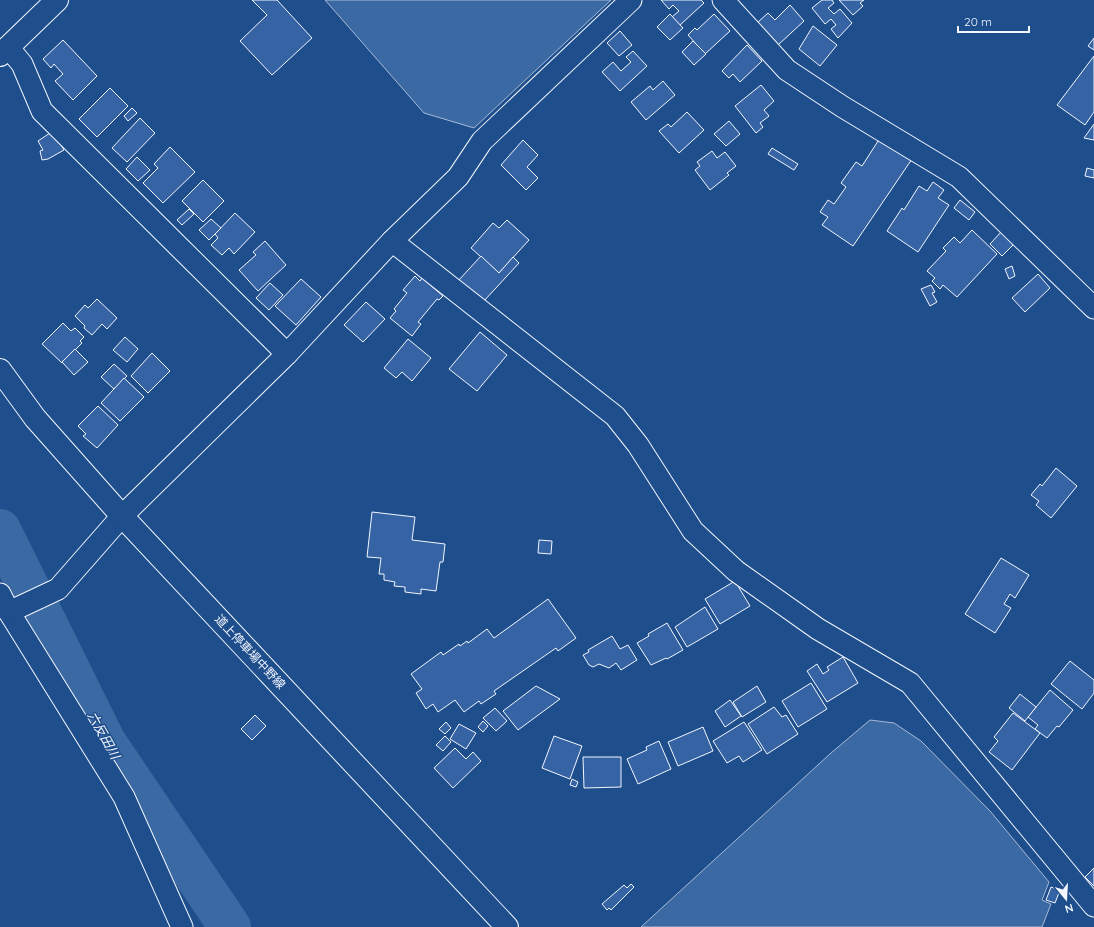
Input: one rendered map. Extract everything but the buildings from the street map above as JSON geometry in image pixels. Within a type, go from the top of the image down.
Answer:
[{"type":"main road","points":[[4,51],[57,0]]},
{"type":"main road","name":"道上停車場中野線","points":[[0,370],[35,418],[122,516],[507,927]]},
{"type":"street","points":[[182,927],[124,797],[4,603],[58,589],[122,516],[287,354],[392,241],[458,176],[482,141],[631,0]]},
{"type":"street","points":[[723,0],[787,70],[843,107],[959,177],[1094,308]]},
{"type":"street","points":[[4,51],[22,64],[42,111],[287,354]]},
{"type":"street","points":[[392,241],[615,416],[638,445],[693,531],[736,570],[818,629],[910,683],[1094,906]]},
{"type":"water","points":[[325,0],[611,0],[474,128],[424,113]]},
{"type":"water","points":[[870,720],[894,723],[921,741],[990,811],[1049,882],[1042,900],[1051,904],[1042,927],[641,927],[831,753]]},
{"type":"waterway","name":"六反田川","points":[[0,530],[105,742],[230,927]]}]
